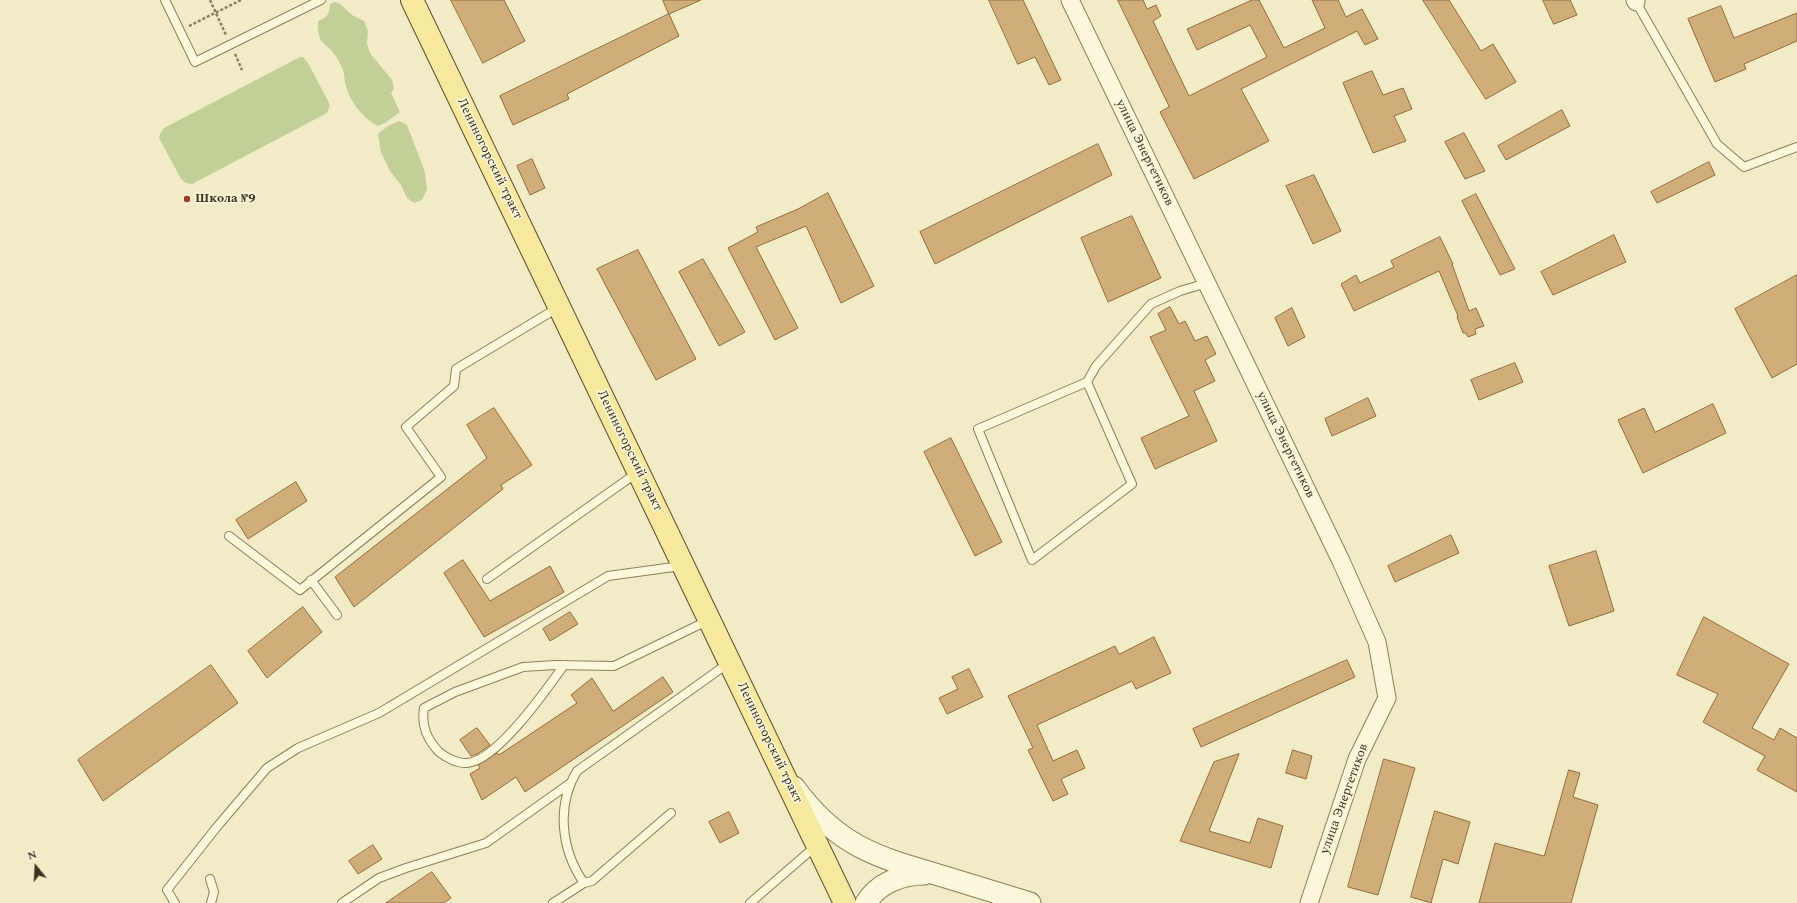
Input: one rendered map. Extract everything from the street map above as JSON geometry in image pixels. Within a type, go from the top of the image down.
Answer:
[{"type":"main road","name":"Лениногорский тракт","points":[[412,0],[845,903]]},
{"type":"street","name":"улица Энергетиков","points":[[1070,0],[1337,554],[1377,642],[1387,698],[1357,759],[1309,903]]},
{"type":"street","points":[[782,770],[795,789],[819,816],[850,842],[886,859],[1030,903]]},
{"type":"street","points":[[866,903],[874,893],[883,886],[902,876],[926,874],[940,876]]},
{"type":"lane","points":[[165,0],[195,62],[321,0]]},
{"type":"lane","points":[[1636,1],[1717,144],[1744,166],[1797,147]]},
{"type":"lane","points":[[1087,382],[1132,484],[1032,560],[978,429],[1087,382],[1096,366],[1151,304],[1180,291],[1207,283]]},
{"type":"lane","points":[[229,536],[300,590],[441,477],[406,427],[454,386],[456,369],[560,307]]},
{"type":"lane","points":[[487,579],[638,471]]},
{"type":"lane","points":[[175,903],[167,890],[216,828],[267,768],[298,748],[379,713],[608,576],[684,565]]},
{"type":"lane","points":[[312,580],[337,615]]},
{"type":"lane","points":[[564,666],[534,708],[497,746],[479,759],[466,763],[442,755],[433,745],[425,732],[422,718],[424,708],[455,692],[523,668],[564,666],[614,666],[710,620]]},
{"type":"lane","points":[[584,883],[575,870],[567,849],[563,814],[569,784],[577,771],[730,662]]},
{"type":"lane","points":[[342,903],[379,878],[486,843],[569,784]]},
{"type":"lane","points":[[553,903],[584,883],[592,881],[671,813]]},
{"type":"lane","points":[[750,903],[817,845]]},
{"type":"lane","points":[[210,879],[214,892],[212,903]]},
{"type":"path","points":[[180,30],[241,0]]},
{"type":"green space","points":[[335,2],[340,4],[352,15],[364,21],[368,31],[367,44],[370,53],[392,80],[394,89],[391,93],[400,112],[385,123],[378,126],[368,119],[354,104],[348,92],[344,72],[340,63],[319,36],[318,21],[326,17],[329,13],[330,4]]},
{"type":"green space","points":[[300,57],[303,57],[308,63],[329,103],[330,106],[327,113],[192,184],[186,183],[181,179],[159,138],[164,128]]},
{"type":"green space","points":[[399,121],[407,125],[425,172],[427,189],[422,200],[414,203],[407,198],[401,185],[390,171],[381,152],[378,134],[388,126]]},
{"type":"building","points":[[451,0],[504,0],[525,41],[483,63]]},
{"type":"building","points":[[663,0],[701,0],[669,14]]},
{"type":"building","points":[[989,0],[1023,0],[1061,80],[1049,85],[1035,57],[1018,64]]},
{"type":"building","points":[[1118,0],[1143,0],[1147,9],[1156,5],[1161,16],[1153,21],[1189,96],[1267,57],[1250,25],[1197,50],[1187,29],[1252,0],[1259,0],[1284,48],[1325,28],[1312,0],[1338,0],[1346,17],[1362,9],[1378,39],[1365,45],[1357,31],[1241,89],[1269,141],[1194,179],[1160,112],[1169,107]]},
{"type":"building","points":[[1423,0],[1449,0],[1481,51],[1493,44],[1516,82],[1486,99]]},
{"type":"building","points":[[1543,0],[1570,0],[1577,15],[1554,24]]},
{"type":"building","points":[[1721,6],[1734,38],[1797,13],[1797,41],[1744,64],[1746,69],[1715,82],[1688,19]]},
{"type":"building","points":[[669,14],[679,36],[567,94],[569,99],[513,125],[500,96]]},
{"type":"building","points":[[1372,71],[1383,95],[1403,88],[1412,109],[1394,116],[1406,141],[1373,153],[1343,83]]},
{"type":"building","points":[[1562,110],[1570,126],[1506,160],[1498,146]]},
{"type":"building","points":[[1464,133],[1485,171],[1465,179],[1445,142]]},
{"type":"building","points":[[1098,144],[1112,175],[935,264],[920,232]]},
{"type":"building","points":[[532,159],[545,188],[530,195],[517,166]]},
{"type":"building","points":[[1709,162],[1715,175],[1657,203],[1651,192]]},
{"type":"building","points":[[1314,175],[1341,231],[1313,244],[1286,186]]},
{"type":"building","points":[[828,193],[874,286],[841,303],[806,226],[756,247],[798,328],[775,340],[728,248],[758,232],[756,227],[798,209]]},
{"type":"building","points":[[1476,194],[1515,269],[1500,275],[1462,201]]},
{"type":"building","points":[[1132,216],[1161,278],[1108,302],[1081,238]]},
{"type":"building","points":[[1614,235],[1626,262],[1553,295],[1541,272]]},
{"type":"building","points":[[1440,237],[1453,264],[1469,311],[1476,308],[1484,326],[1475,329],[1476,334],[1468,337],[1466,333],[1463,333],[1457,317],[1458,316],[1439,271],[1354,311],[1341,284],[1356,275],[1360,283],[1394,267],[1391,261]]},
{"type":"building","points":[[638,250],[696,359],[656,380],[597,269]]},
{"type":"building","points":[[703,259],[745,332],[719,346],[679,272]]},
{"type":"building","points":[[1797,275],[1797,364],[1772,378],[1735,309]]},
{"type":"building","points":[[1170,307],[1179,324],[1185,321],[1195,341],[1207,336],[1216,354],[1205,360],[1215,381],[1194,391],[1217,441],[1155,469],[1141,438],[1189,416],[1150,337],[1166,330],[1158,314]]},
{"type":"building","points":[[1292,308],[1305,337],[1288,346],[1275,318]]},
{"type":"building","points":[[1515,363],[1523,382],[1479,400],[1471,380]]},
{"type":"building","points":[[1368,398],[1376,416],[1332,436],[1325,419]]},
{"type":"building","points":[[1713,404],[1726,433],[1643,473],[1618,420],[1644,408],[1655,432]]},
{"type":"building","points":[[494,408],[532,465],[501,485],[503,489],[354,607],[335,577],[487,458],[467,425]]},
{"type":"building","points":[[951,438],[1002,542],[975,556],[924,452]]},
{"type":"building","points":[[296,482],[307,501],[248,539],[236,520]]},
{"type":"building","points":[[1451,535],[1459,553],[1395,582],[1388,566]]},
{"type":"building","points":[[1596,551],[1614,611],[1569,626],[1549,566]]},
{"type":"building","points":[[463,560],[490,601],[550,566],[564,592],[484,637],[444,573]]},
{"type":"building","points":[[303,607],[322,632],[267,678],[248,651]]},
{"type":"building","points":[[570,612],[578,624],[550,641],[543,629]]},
{"type":"building","points":[[1704,617],[1789,664],[1752,728],[1774,740],[1780,728],[1797,738],[1797,792],[1757,770],[1765,756],[1703,722],[1718,694],[1677,675]]},
{"type":"building","points":[[1154,637],[1171,673],[1136,689],[1132,681],[1037,725],[1053,761],[1077,750],[1085,768],[1061,779],[1068,794],[1053,801],[1028,750],[1033,748],[1008,696],[1115,646],[1119,654]]},
{"type":"building","points":[[1347,660],[1355,677],[1201,747],[1193,729]]},
{"type":"building","points":[[211,665],[238,703],[103,801],[78,760]]},
{"type":"building","points":[[969,669],[983,697],[947,714],[939,698],[958,689],[952,677]]},
{"type":"building","points":[[663,677],[673,692],[525,792],[516,777],[482,800],[470,774],[480,768],[478,765],[497,753],[499,755],[577,703],[571,695],[592,678],[613,711]]},
{"type":"building","points":[[477,728],[490,745],[477,754],[471,756],[460,740]]},
{"type":"building","points":[[1293,750],[1312,756],[1306,779],[1286,773]]},
{"type":"building","points":[[1239,754],[1209,831],[1250,843],[1258,818],[1283,826],[1271,868],[1180,841],[1214,762]]},
{"type":"building","points":[[1384,759],[1415,768],[1378,895],[1348,887]]},
{"type":"building","points":[[1569,770],[1580,773],[1573,797],[1598,805],[1571,903],[1479,903],[1495,843],[1544,856]]},
{"type":"building","points":[[1435,811],[1470,822],[1458,864],[1443,859],[1431,903],[1411,897]]},
{"type":"building","points":[[729,812],[739,833],[720,843],[709,822]]},
{"type":"building","points":[[373,845],[382,859],[358,874],[349,861]]},
{"type":"building","points":[[432,872],[451,898],[444,903],[386,903]]},
{"type":"place","name":"Школа №9","points":[[187,199]]}]
